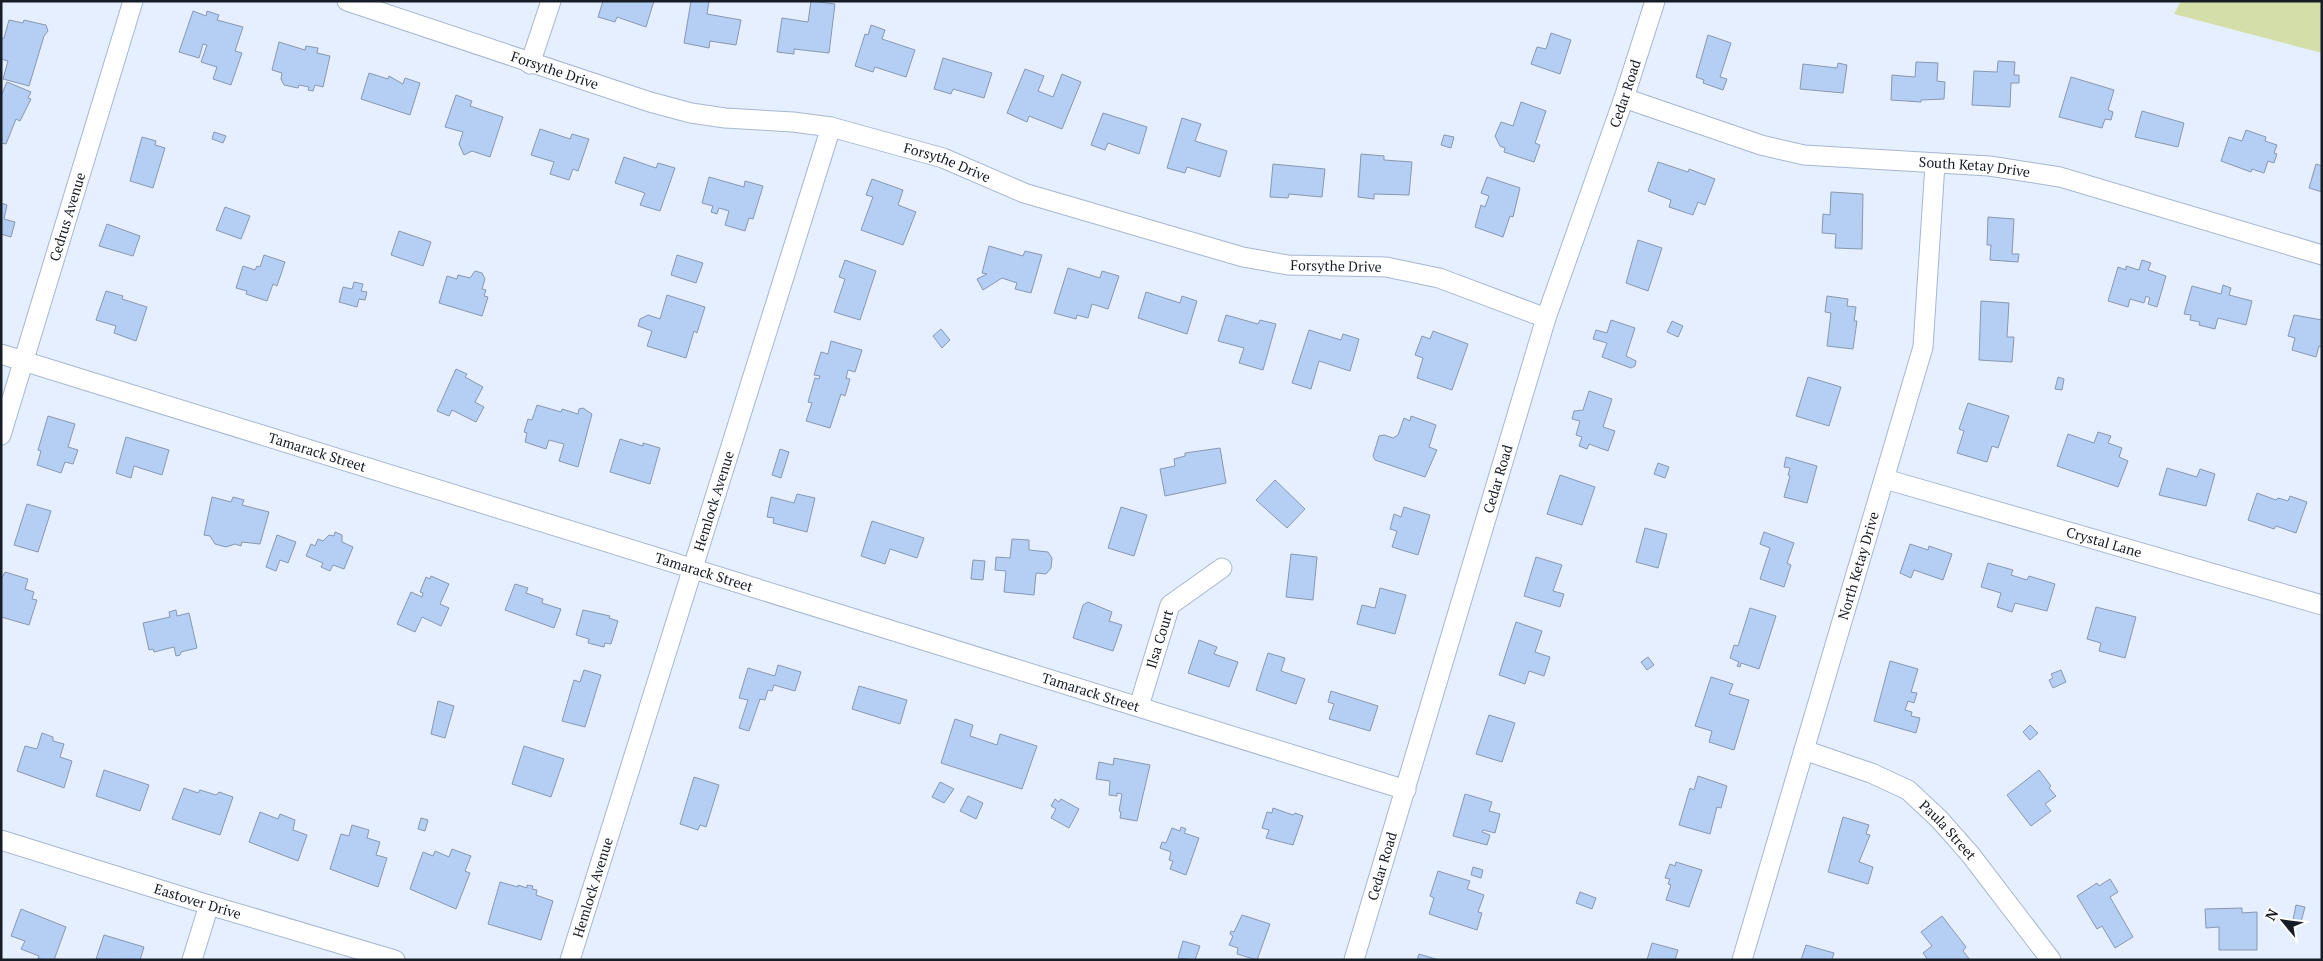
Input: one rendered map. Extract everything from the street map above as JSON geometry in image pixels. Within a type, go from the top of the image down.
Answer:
[{"type":"street","name":"Cedrus Avenue","points":[[1,434],[133,1]]},
{"type":"street","name":"Forsythe Drive","points":[[347,1],[530,64],[691,113],[831,127],[943,158],[1024,193],[1243,257],[1288,265],[1331,268],[1386,266],[1439,278],[1546,318]]},
{"type":"street","points":[[530,64],[550,1]]},
{"type":"street","name":"Cedar Road","points":[[1354,960],[1546,318],[1624,98],[1655,1]]},
{"type":"street","name":"South Ketay Drive","points":[[1624,98],[1743,139],[1804,155],[1989,166],[2060,177],[2322,255]]},
{"type":"street","name":"Hemlock Avenue","points":[[570,960],[831,127]]},
{"type":"street","name":"North Ketay Drive","points":[[1742,960],[1885,479],[1922,347],[1935,164]]},
{"type":"street","name":"Tamarack Street","points":[[1,354],[1406,790]]},
{"type":"street","name":"Crystal Lane","points":[[1885,479],[2322,605]]},
{"type":"street","name":"Ilsa Court","points":[[1139,706],[1170,605],[1222,568]]},
{"type":"street","name":"Paula Street","points":[[1804,750],[1871,773],[1908,790],[1939,819],[1970,854],[2051,960]]},
{"type":"street","name":"Eastover Drive","points":[[1,840],[209,905],[395,960]]},
{"type":"street","points":[[192,960],[209,905]]},
{"type":"green space","points":[[2181,1],[2322,1],[2322,53],[2174,14]]},
{"type":"building","points":[[603,1],[654,1],[646,27],[617,17],[615,22],[598,17]]},
{"type":"building","points":[[691,1],[709,1],[707,14],[741,20],[736,45],[710,41],[709,48],[684,43]]},
{"type":"building","points":[[811,1],[835,4],[829,53],[794,49],[794,54],[777,52],[782,18],[808,22]]},
{"type":"building","points":[[193,11],[206,16],[207,11],[219,15],[217,20],[243,27],[235,51],[242,53],[231,85],[213,79],[217,67],[201,62],[207,45],[203,44],[199,58],[179,52]]},
{"type":"building","points":[[9,20],[23,23],[24,20],[46,25],[48,31],[44,36],[29,86],[3,79],[8,61],[1,59],[1,39],[4,38]]},
{"type":"building","points":[[871,25],[885,30],[882,39],[915,50],[906,77],[875,67],[873,72],[855,66],[865,34],[868,35]]},
{"type":"building","points":[[1551,33],[1571,40],[1560,74],[1531,64],[1537,47],[1546,49]]},
{"type":"building","points":[[1708,35],[1731,43],[1720,77],[1727,79],[1723,90],[1703,83],[1704,80],[1696,77]]},
{"type":"building","points":[[279,42],[305,50],[306,46],[318,48],[317,53],[330,56],[323,87],[315,85],[313,91],[308,90],[309,87],[299,85],[298,88],[284,85],[281,79],[282,73],[272,70]]},
{"type":"building","points":[[943,58],[992,73],[984,98],[953,89],[951,94],[934,89]]},
{"type":"building","points":[[1998,61],[2015,62],[2014,75],[2019,75],[2019,83],[2011,83],[2010,107],[1972,105],[1974,71],[1997,72]]},
{"type":"building","points":[[1916,62],[1938,63],[1937,81],[1945,82],[1944,99],[1921,100],[1921,102],[1891,100],[1892,75],[1915,77]]},
{"type":"building","points":[[1838,63],[1847,65],[1843,93],[1800,89],[1803,64],[1837,68]]},
{"type":"building","points":[[1025,69],[1044,76],[1038,91],[1053,97],[1062,74],[1081,82],[1062,129],[1029,116],[1027,122],[1007,113]]},
{"type":"building","points":[[369,73],[388,79],[389,76],[403,84],[405,78],[420,83],[410,115],[361,99]]},
{"type":"building","points":[[2071,77],[2114,90],[2108,110],[2113,112],[2111,120],[2105,119],[2102,128],[2059,117]]},
{"type":"building","points":[[7,82],[31,92],[28,98],[31,99],[20,121],[16,119],[6,144],[1,143],[1,96]]},
{"type":"building","points":[[456,95],[472,101],[470,106],[503,117],[490,157],[472,151],[464,155],[459,144],[463,132],[445,127]]},
{"type":"building","points":[[1521,102],[1546,111],[1535,143],[1540,145],[1534,162],[1504,152],[1505,148],[1500,146],[1495,136],[1501,122],[1513,126]]},
{"type":"building","points":[[2142,111],[2184,123],[2178,147],[2135,137]]},
{"type":"building","points":[[1103,113],[1147,127],[1139,154],[1108,143],[1105,150],[1091,145]]},
{"type":"building","points":[[1182,118],[1201,124],[1195,141],[1227,151],[1220,177],[1187,167],[1185,173],[1167,168]]},
{"type":"building","points":[[540,129],[570,139],[572,134],[589,139],[578,171],[573,169],[569,180],[550,174],[554,162],[531,155]]},
{"type":"building","points":[[2246,130],[2266,137],[2265,141],[2277,145],[2274,153],[2277,154],[2274,163],[2268,161],[2264,173],[2252,169],[2251,172],[2221,161],[2229,137],[2242,141]]},
{"type":"building","points":[[214,132],[226,136],[223,143],[212,139]]},
{"type":"building","points":[[1444,135],[1454,137],[1451,148],[1441,145]]},
{"type":"building","points":[[142,137],[156,141],[155,145],[165,148],[153,188],[130,181]]},
{"type":"building","points":[[1361,154],[1384,156],[1384,160],[1412,162],[1409,195],[1374,194],[1374,199],[1358,197]]},
{"type":"building","points":[[624,157],[656,168],[658,163],[675,168],[660,211],[640,205],[645,193],[615,183]]},
{"type":"building","points":[[1658,162],[1688,172],[1689,169],[1715,179],[1705,205],[1698,202],[1693,215],[1669,207],[1671,200],[1648,191]]},
{"type":"building","points":[[1273,164],[1325,169],[1322,197],[1289,194],[1288,198],[1270,197]]},
{"type":"building","points":[[2316,164],[2322,166],[2322,192],[2309,188]]},
{"type":"building","points":[[709,177],[744,187],[745,181],[763,186],[753,219],[749,218],[745,231],[725,225],[729,211],[719,208],[717,214],[711,212],[713,206],[702,203]]},
{"type":"building","points":[[1487,177],[1520,188],[1513,217],[1510,216],[1503,237],[1475,227],[1481,205],[1485,207],[1489,196],[1481,193]]},
{"type":"building","points":[[872,179],[903,190],[898,205],[916,212],[903,245],[861,230],[873,197],[866,195]]},
{"type":"building","points":[[1831,192],[1863,194],[1862,249],[1835,248],[1836,234],[1822,233],[1823,214],[1830,215]]},
{"type":"building","points":[[1,203],[7,205],[4,219],[15,222],[11,237],[1,234]]},
{"type":"building","points":[[225,207],[250,216],[241,239],[216,230]]},
{"type":"building","points":[[1988,217],[2014,219],[2012,254],[2019,254],[2018,262],[1990,260],[1991,245],[1987,245]]},
{"type":"building","points":[[107,224],[140,236],[133,256],[99,246]]},
{"type":"building","points":[[399,231],[431,242],[423,266],[391,255]]},
{"type":"building","points":[[1638,240],[1662,248],[1648,291],[1626,283]]},
{"type":"building","points":[[989,246],[1023,256],[1025,251],[1042,255],[1031,293],[1015,289],[1017,283],[1002,278],[983,290],[977,279],[987,274],[982,273]]},
{"type":"building","points":[[264,255],[285,262],[277,286],[273,284],[267,301],[246,294],[247,291],[236,288],[243,266],[255,270],[257,266],[260,267]]},
{"type":"building","points":[[677,255],[703,263],[696,283],[671,275]]},
{"type":"building","points":[[845,260],[876,271],[860,320],[834,312],[845,279],[839,277]]},
{"type":"building","points":[[2142,260],[2151,263],[2148,270],[2166,276],[2157,307],[2148,304],[2150,298],[2146,296],[2144,303],[2130,299],[2128,307],[2108,301],[2118,267],[2126,270],[2126,266],[2139,270]]},
{"type":"building","points":[[1068,268],[1100,278],[1102,271],[1119,276],[1108,309],[1092,304],[1088,318],[1077,315],[1076,319],[1054,313]]},
{"type":"building","points":[[475,271],[482,273],[485,279],[482,289],[486,290],[484,296],[488,297],[482,316],[439,303],[447,276],[457,279],[458,275],[470,278]]},
{"type":"building","points":[[354,282],[363,284],[361,291],[367,292],[365,300],[359,299],[357,307],[339,302],[343,287],[352,289]]},
{"type":"building","points":[[2223,285],[2231,288],[2229,295],[2252,301],[2246,325],[2218,318],[2215,329],[2199,325],[2200,322],[2190,320],[2191,315],[2184,314],[2192,286],[2221,294]]},
{"type":"building","points":[[106,291],[123,296],[122,299],[147,307],[136,341],[114,333],[116,326],[96,320]]},
{"type":"building","points":[[1146,292],[1180,303],[1182,296],[1197,301],[1187,334],[1138,318]]},
{"type":"building","points":[[667,295],[705,307],[697,333],[694,331],[686,358],[647,346],[652,331],[638,326],[640,319],[648,315],[660,319]]},
{"type":"building","points":[[1827,296],[1848,299],[1847,306],[1856,307],[1854,321],[1857,321],[1853,349],[1827,346],[1831,313],[1825,312]]},
{"type":"building","points":[[1981,301],[2009,303],[2007,337],[2014,337],[2012,362],[1979,360]]},
{"type":"building","points":[[1226,315],[1258,324],[1260,320],[1276,324],[1263,370],[1239,363],[1244,348],[1218,341]]},
{"type":"building","points":[[2294,315],[2322,320],[2322,347],[2319,346],[2316,357],[2292,350],[2295,338],[2288,336]]},
{"type":"building","points":[[1611,320],[1635,328],[1626,356],[1636,361],[1635,366],[1631,368],[1602,357],[1607,343],[1593,339],[1596,330],[1607,333]]},
{"type":"building","points":[[1672,321],[1683,326],[1678,337],[1667,332]]},
{"type":"building","points":[[941,329],[950,340],[942,348],[933,336]]},
{"type":"building","points":[[1309,330],[1341,340],[1343,334],[1359,339],[1350,371],[1319,361],[1311,389],[1292,383]]},
{"type":"building","points":[[1433,331],[1468,344],[1452,390],[1417,378],[1423,358],[1415,355],[1422,336],[1430,339]]},
{"type":"building","points":[[831,341],[862,350],[855,372],[848,370],[846,378],[850,379],[845,396],[841,394],[830,428],[806,421],[812,403],[808,402],[815,378],[819,379],[820,376],[814,375],[821,352],[828,354]]},
{"type":"building","points":[[456,369],[467,374],[465,377],[483,387],[475,402],[484,407],[476,422],[452,410],[449,416],[437,411]]},
{"type":"building","points":[[1808,377],[1841,387],[1829,426],[1796,416]]},
{"type":"building","points":[[2058,377],[2064,379],[2062,390],[2055,389]]},
{"type":"building","points":[[1589,391],[1612,399],[1603,427],[1615,431],[1608,451],[1589,444],[1587,449],[1579,446],[1582,437],[1576,435],[1580,421],[1572,419],[1574,411],[1583,410]]},
{"type":"building","points":[[1968,403],[2009,416],[1998,448],[1992,446],[1987,462],[1957,453],[1964,431],[1959,429]]},
{"type":"building","points":[[537,405],[561,412],[562,409],[578,414],[579,409],[583,408],[592,414],[578,467],[559,461],[564,444],[549,440],[546,449],[525,442],[527,433],[524,432],[528,419],[532,420]]},
{"type":"building","points":[[48,416],[75,424],[68,447],[78,450],[73,464],[65,462],[61,473],[37,465],[41,451],[38,450]]},
{"type":"building","points":[[1411,416],[1436,425],[1429,447],[1437,450],[1425,477],[1375,460],[1373,456],[1379,436],[1384,435],[1393,438],[1398,435],[1404,418],[1410,421]]},
{"type":"building","points":[[2098,432],[2111,436],[2108,443],[2122,448],[2119,457],[2128,461],[2118,487],[2057,466],[2068,434],[2094,443]]},
{"type":"building","points":[[126,437],[169,450],[162,475],[134,466],[131,478],[116,473]]},
{"type":"building","points":[[620,439],[643,446],[643,443],[660,448],[650,484],[610,472]]},
{"type":"building","points":[[1220,448],[1226,483],[1165,496],[1160,469],[1175,466],[1174,459],[1185,456],[1185,453]]},
{"type":"building","points":[[780,449],[789,452],[781,478],[772,475]]},
{"type":"building","points":[[1786,457],[1817,466],[1807,503],[1784,497],[1790,476],[1788,475],[1790,468],[1784,467]]},
{"type":"building","points":[[1658,463],[1669,467],[1665,478],[1654,474]]},
{"type":"building","points":[[2167,468],[2197,477],[2200,469],[2215,474],[2206,506],[2159,495]]},
{"type":"building","points":[[1560,475],[1595,487],[1582,525],[1547,514]]},
{"type":"building","points":[[1275,480],[1305,509],[1287,528],[1256,500]]},
{"type":"building","points":[[2257,493],[2276,500],[2278,498],[2288,501],[2290,496],[2307,502],[2296,533],[2276,526],[2274,529],[2248,520]]},
{"type":"building","points":[[797,494],[815,498],[807,532],[773,523],[774,518],[767,517],[771,497],[794,503]]},
{"type":"building","points":[[212,497],[231,502],[233,497],[244,500],[242,505],[269,512],[260,544],[242,542],[241,546],[235,544],[226,547],[215,544],[210,536],[204,535]]},
{"type":"building","points":[[27,504],[51,511],[38,552],[14,545]]},
{"type":"building","points":[[1121,507],[1147,515],[1134,556],[1108,548]]},
{"type":"building","points":[[1404,507],[1430,515],[1418,555],[1392,547],[1397,531],[1390,529],[1394,514],[1401,517]]},
{"type":"building","points":[[872,521],[924,538],[917,558],[890,549],[885,564],[861,556]]},
{"type":"building","points":[[1645,528],[1667,534],[1658,568],[1636,562]]},
{"type":"building","points":[[335,532],[342,535],[342,542],[353,547],[344,569],[333,565],[330,571],[321,567],[323,563],[306,556],[311,544],[315,546],[318,539],[323,541],[329,535],[334,536]]},
{"type":"building","points":[[1764,532],[1794,543],[1787,563],[1791,565],[1784,587],[1760,579],[1770,548],[1760,544]]},
{"type":"building","points":[[277,535],[296,542],[288,563],[280,560],[276,571],[266,567]]},
{"type":"building","points":[[1012,539],[1029,540],[1029,550],[1048,552],[1052,558],[1051,568],[1046,574],[1036,573],[1034,595],[1004,592],[1006,571],[995,570],[996,557],[1010,558]]},
{"type":"building","points":[[1910,544],[1928,550],[1929,546],[1952,554],[1943,580],[1914,570],[1911,578],[1900,573]]},
{"type":"building","points":[[1291,554],[1317,557],[1313,600],[1286,597]]},
{"type":"building","points":[[1536,557],[1562,565],[1553,591],[1564,594],[1560,607],[1524,596]]},
{"type":"building","points":[[973,560],[985,561],[983,580],[971,579]]},
{"type":"building","points":[[1988,563],[2013,570],[2011,575],[2027,580],[2029,576],[2055,584],[2047,611],[2015,603],[2012,612],[1997,607],[2001,593],[1981,587]]},
{"type":"building","points":[[5,572],[28,579],[25,589],[34,592],[32,599],[37,600],[29,625],[1,617],[1,579]]},
{"type":"building","points":[[431,576],[449,584],[440,604],[449,608],[441,626],[422,617],[415,632],[397,624],[411,592],[422,597],[423,593],[420,592],[426,577],[430,579]]},
{"type":"building","points":[[515,584],[528,588],[526,593],[543,599],[542,603],[561,609],[554,628],[505,610]]},
{"type":"building","points":[[1380,588],[1406,595],[1395,634],[1357,624],[1362,605],[1375,608]]},
{"type":"building","points":[[1088,602],[1112,612],[1109,621],[1122,625],[1113,651],[1073,638],[1083,605]]},
{"type":"building","points":[[2096,607],[2136,617],[2125,658],[2099,651],[2101,643],[2087,639]]},
{"type":"building","points":[[1750,608],[1776,616],[1759,669],[1741,663],[1740,667],[1737,666],[1739,662],[1730,658],[1734,645],[1738,646]]},
{"type":"building","points":[[176,610],[177,616],[189,613],[197,648],[181,652],[180,655],[176,656],[174,647],[154,652],[153,649],[149,650],[143,623],[170,617],[169,612]]},
{"type":"building","points":[[583,610],[610,616],[609,618],[618,621],[611,644],[605,643],[604,647],[588,643],[589,639],[576,635]]},
{"type":"building","points":[[1516,622],[1542,631],[1535,652],[1550,657],[1544,676],[1529,671],[1525,684],[1499,675]]},
{"type":"building","points":[[1199,640],[1217,647],[1214,654],[1238,662],[1229,687],[1188,673]]},
{"type":"building","points":[[1268,653],[1285,658],[1281,671],[1305,679],[1296,704],[1256,690]]},
{"type":"building","points":[[1648,657],[1654,665],[1647,670],[1641,662]]},
{"type":"building","points":[[1890,661],[1918,669],[1911,692],[1917,693],[1914,703],[1908,701],[1905,710],[1912,712],[1911,716],[1920,718],[1916,733],[1874,721]]},
{"type":"building","points":[[778,665],[801,672],[795,691],[774,685],[772,691],[768,690],[765,700],[760,699],[749,731],[739,728],[748,700],[739,698],[748,668],[775,676]]},
{"type":"building","points":[[584,670],[601,675],[585,727],[562,721],[574,680],[580,682]]},
{"type":"building","points":[[2061,670],[2066,682],[2053,688],[2049,680],[2053,678],[2051,674]]},
{"type":"building","points":[[1711,677],[1733,684],[1729,694],[1749,700],[1734,750],[1709,742],[1712,731],[1695,726]]},
{"type":"building","points":[[859,686],[907,700],[900,724],[852,709]]},
{"type":"building","points":[[1331,691],[1378,706],[1370,731],[1329,719],[1334,704],[1328,702]]},
{"type":"building","points":[[438,701],[454,706],[445,738],[431,734]]},
{"type":"building","points":[[1489,715],[1515,723],[1502,762],[1476,754]]},
{"type":"building","points":[[955,719],[973,725],[970,736],[997,745],[1000,734],[1037,746],[1022,789],[941,763]]},
{"type":"building","points":[[2030,725],[2038,733],[2030,740],[2023,732]]},
{"type":"building","points":[[42,733],[53,737],[53,741],[64,744],[60,757],[72,761],[64,788],[17,771],[25,746],[37,749]]},
{"type":"building","points":[[524,746],[564,759],[551,797],[512,784]]},
{"type":"building","points":[[1114,758],[1150,765],[1137,821],[1120,818],[1121,812],[1119,811],[1122,794],[1117,793],[1117,796],[1109,795],[1110,781],[1096,779],[1099,762],[1113,765]]},
{"type":"building","points":[[104,770],[149,785],[140,811],[96,796]]},
{"type":"building","points":[[2039,770],[2056,796],[2045,804],[2051,811],[2031,826],[2007,795]]},
{"type":"building","points":[[1698,776],[1727,786],[1721,808],[1717,807],[1710,834],[1679,825],[1690,788],[1694,790]]},
{"type":"building","points":[[694,777],[719,785],[706,827],[700,825],[698,830],[680,824]]},
{"type":"building","points":[[940,782],[954,789],[944,803],[932,797]]},
{"type":"building","points":[[184,788],[198,793],[200,790],[216,795],[219,792],[233,797],[220,835],[172,819]]},
{"type":"building","points":[[1465,794],[1492,802],[1489,811],[1500,814],[1495,833],[1483,830],[1482,832],[1490,835],[1487,845],[1453,836]]},
{"type":"building","points":[[968,796],[983,803],[976,819],[960,811]]},
{"type":"building","points":[[1055,799],[1059,802],[1061,799],[1079,809],[1069,828],[1051,818],[1056,809],[1051,806]]},
{"type":"building","points":[[1273,808],[1293,815],[1295,813],[1303,816],[1293,845],[1266,838],[1269,830],[1262,828],[1267,812],[1272,813]]},
{"type":"building","points":[[260,812],[278,819],[280,814],[295,820],[293,830],[307,835],[298,861],[249,842]]},
{"type":"building","points":[[1843,817],[1869,825],[1866,834],[1870,835],[1859,862],[1873,867],[1868,884],[1828,872]]},
{"type":"building","points":[[421,818],[428,820],[425,831],[418,829]]},
{"type":"building","points":[[352,825],[369,830],[367,838],[380,842],[376,855],[387,858],[378,887],[330,869],[341,834],[349,836]]},
{"type":"building","points":[[1181,827],[1186,829],[1184,833],[1199,838],[1186,875],[1170,869],[1173,861],[1169,860],[1171,852],[1160,848],[1162,842],[1166,843],[1172,828],[1180,831]]},
{"type":"building","points":[[452,849],[471,856],[465,871],[470,873],[456,909],[410,889],[423,852],[433,856],[435,851],[449,857]]},
{"type":"building","points":[[1676,862],[1702,870],[1689,907],[1666,900],[1671,885],[1668,884],[1670,879],[1665,878],[1670,864],[1675,866]]},
{"type":"building","points":[[1473,867],[1483,870],[1481,878],[1471,875]]},
{"type":"building","points":[[1438,871],[1470,881],[1467,889],[1484,895],[1478,912],[1482,913],[1477,930],[1429,914],[1434,898],[1430,896]]},
{"type":"building","points":[[2110,879],[2118,892],[2110,897],[2133,937],[2115,948],[2102,926],[2097,929],[2077,896],[2097,883],[2099,886]]},
{"type":"building","points":[[500,882],[518,887],[518,885],[527,888],[527,885],[533,886],[532,889],[537,890],[536,895],[553,901],[541,940],[488,924]]},
{"type":"building","points":[[1580,892],[1596,898],[1592,909],[1576,903]]},
{"type":"building","points":[[2296,905],[2305,907],[2301,922],[2293,920]]},
{"type":"building","points":[[2242,908],[2242,913],[2257,912],[2257,950],[2219,950],[2219,927],[2206,928],[2205,909]]},
{"type":"building","points":[[21,909],[66,927],[54,960],[38,959],[39,956],[21,949],[25,941],[11,936]]},
{"type":"building","points":[[1242,915],[1270,924],[1257,960],[1237,954],[1238,948],[1229,945],[1233,936],[1230,934],[1231,931],[1234,932]]},
{"type":"building","points":[[1942,916],[1966,947],[1963,951],[1970,960],[1928,960],[1923,953],[1932,946],[1921,932]]},
{"type":"building","points":[[104,935],[144,947],[140,960],[96,959]]},
{"type":"building","points":[[1183,941],[1200,946],[1195,960],[1178,958]]},
{"type":"building","points":[[1652,943],[1678,950],[1675,960],[1647,960]]},
{"type":"building","points":[[1806,945],[1834,953],[1832,960],[1801,960]]},
{"type":"building","points":[[1419,954],[1439,960],[1417,960]]}]
